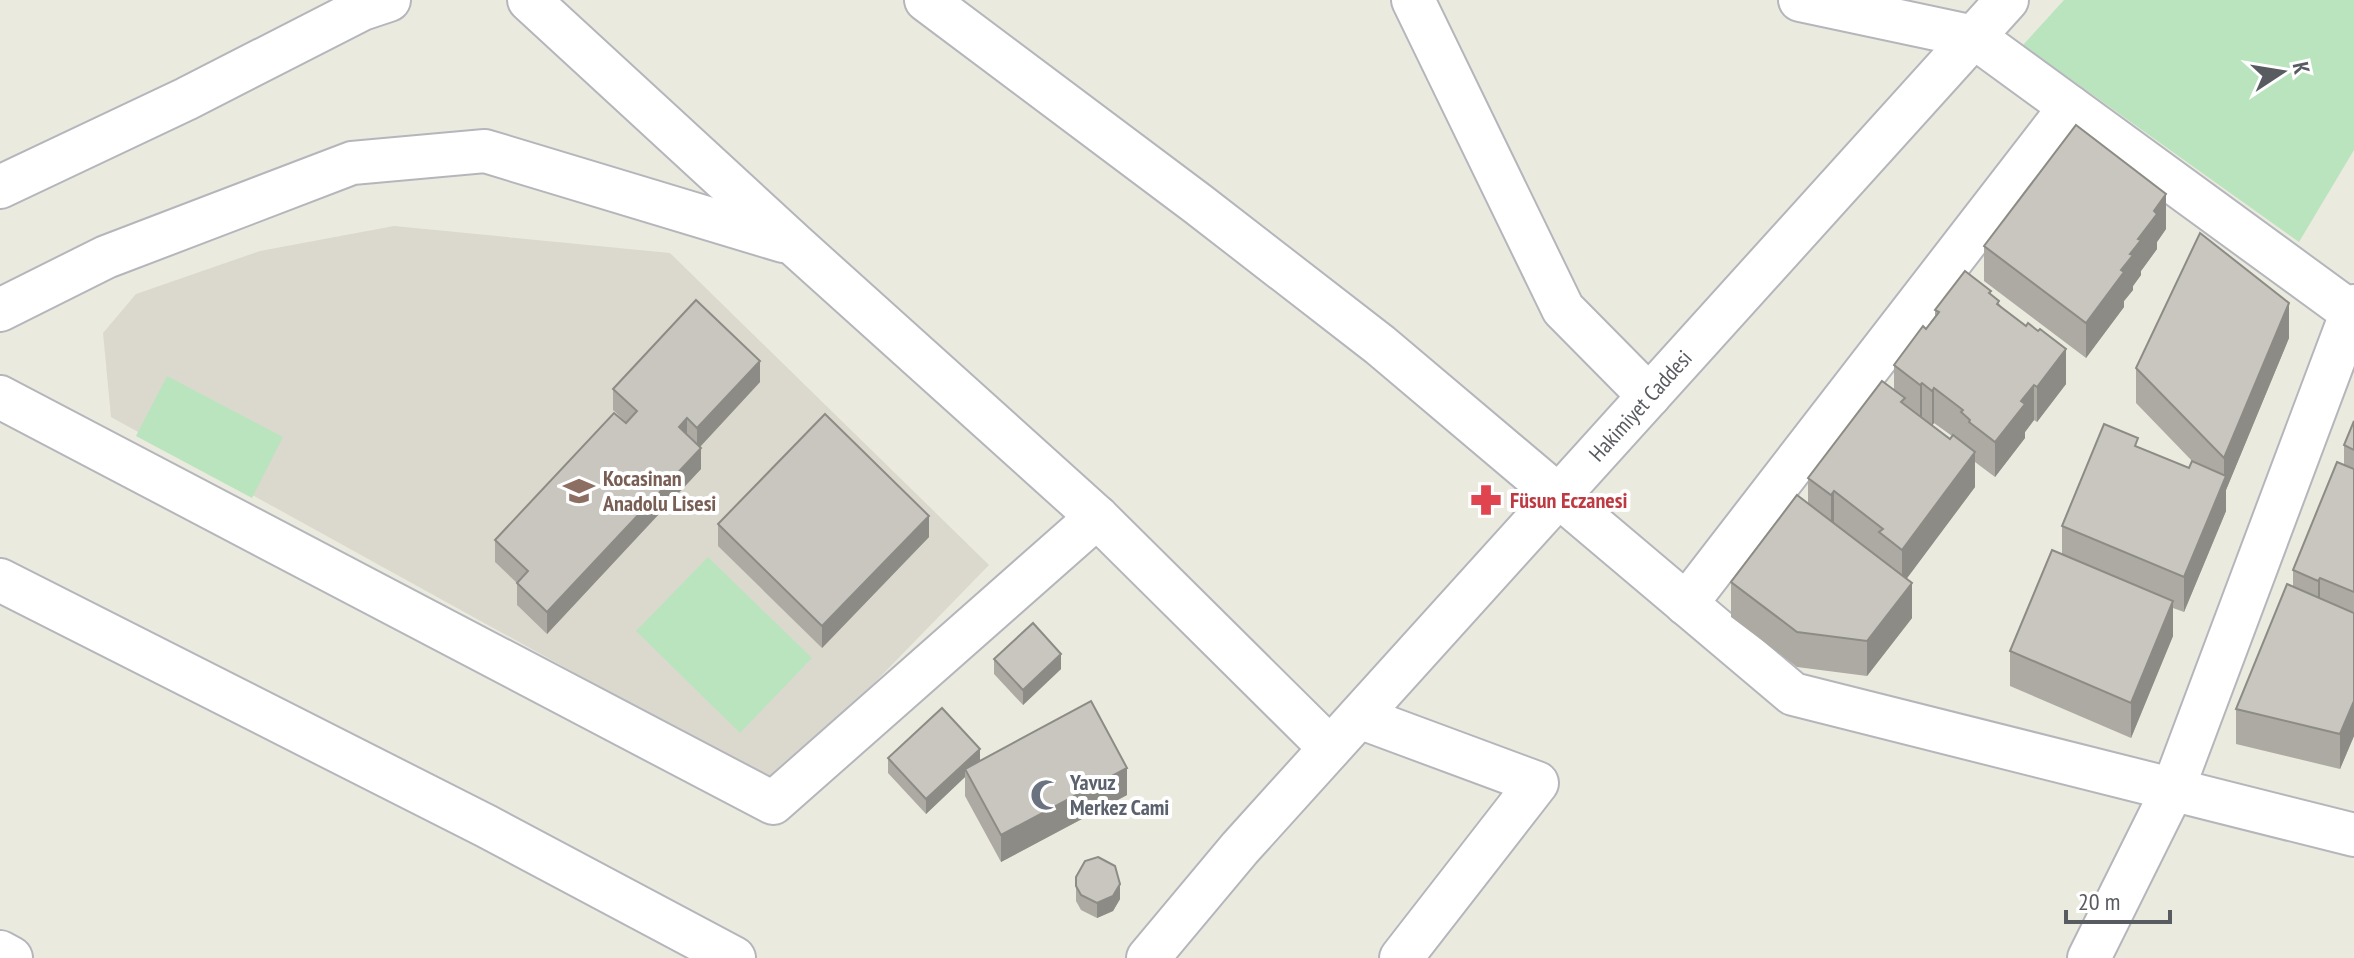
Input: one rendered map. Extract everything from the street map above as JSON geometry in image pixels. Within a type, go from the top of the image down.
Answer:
[{"type":"street","points":[[0,187],[186,99],[362,9],[389,0]]},
{"type":"street","points":[[529,0],[1097,517],[1330,748]]},
{"type":"street","points":[[926,0],[1343,317],[1793,694],[2354,835]]},
{"type":"street","points":[[1413,0],[1563,309],[1649,396]]},
{"type":"street","points":[[1800,0],[1974,37],[2352,309],[2173,789],[2089,958]]},
{"type":"street","name":"Hakimiyet Caddesi","points":[[1148,958],[1240,848],[2007,0]]},
{"type":"street","points":[[1686,604],[2070,107]]},
{"type":"street","points":[[0,310],[106,257],[352,163],[485,151],[794,244]]},
{"type":"street","points":[[0,397],[773,803],[1097,517]]},
{"type":"street","points":[[0,580],[486,826],[734,958]]},
{"type":"street","points":[[1359,717],[1537,783],[1401,958]]},
{"type":"street","points":[[0,952],[11,958]]},
{"type":"shaded area","name":"Kocasinan Anadolu Lisesi","points":[[394,226],[670,253],[989,565],[776,784],[111,417],[103,333],[136,294],[260,251]]},
{"type":"green space","points":[[2064,0],[2354,0],[2354,150],[2299,242],[2023,45]]},
{"type":"green space","points":[[167,376],[283,437],[252,498],[136,436]]},
{"type":"green space","points":[[708,557],[812,658],[740,733],[636,631]]},
{"type":"building","points":[[2076,125],[2166,194],[2154,211],[2157,214],[2138,239],[2141,240],[2130,254],[2133,255],[2121,270],[2124,272],[2086,323],[1984,246]]},
{"type":"building","points":[[2200,233],[2289,303],[2224,458],[2136,368]]},
{"type":"building","points":[[1965,271],[1991,291],[1989,293],[1999,301],[1997,304],[2026,326],[2028,323],[2038,331],[2040,329],[2066,349],[2037,387],[2034,385],[2021,401],[2025,404],[1995,442],[1969,422],[1961,412],[1963,410],[1934,388],[1932,391],[1922,383],[1920,385],[1894,365],[1923,326],[1926,329],[1939,312],[1935,310]]},
{"type":"building","points":[[696,300],[760,361],[697,428],[687,418],[679,427],[701,448],[547,612],[517,583],[528,571],[495,540],[614,413],[626,423],[637,411],[613,389]]},
{"type":"building","points":[[1882,381],[1905,398],[1901,402],[1950,439],[1953,435],[1975,452],[1902,550],[1879,532],[1883,529],[1834,491],[1831,495],[1808,478]]},
{"type":"building","points":[[825,414],[929,516],[822,626],[718,524]]},
{"type":"building","points":[[2354,421],[2354,450],[2344,445]]},
{"type":"building","points":[[2104,424],[2138,438],[2135,446],[2189,468],[2192,461],[2226,476],[2184,577],[2062,526]]},
{"type":"building","points":[[2337,462],[2354,469],[2354,592],[2293,570]]},
{"type":"building","points":[[1797,495],[1912,583],[1867,641],[1797,632],[1731,582]]},
{"type":"building","points":[[2052,550],[2173,601],[2131,703],[2010,651]]},
{"type":"building","points":[[2287,584],[2354,613],[2354,701],[2340,734],[2236,709]]},
{"type":"building","points":[[1033,623],[1061,654],[1023,690],[994,659]]},
{"type":"building","name":"Yavuz Merkez Cami","points":[[1091,701],[1127,768],[1001,835],[965,769]]},
{"type":"building","points":[[942,708],[980,749],[926,799],[888,758]]},
{"type":"building","points":[[1098,857],[1115,866],[1120,884],[1113,896],[1097,903],[1081,895],[1076,886],[1076,877],[1085,861]]},
{"type":"place","name":"Kocasinan Anadolu Lisesi","points":[[579,491]]},
{"type":"place","name":"Füsun Eczanesi","points":[[1486,500]]},
{"type":"place","name":"Yavuz Merkez Cami","points":[[1046,795]]}]
